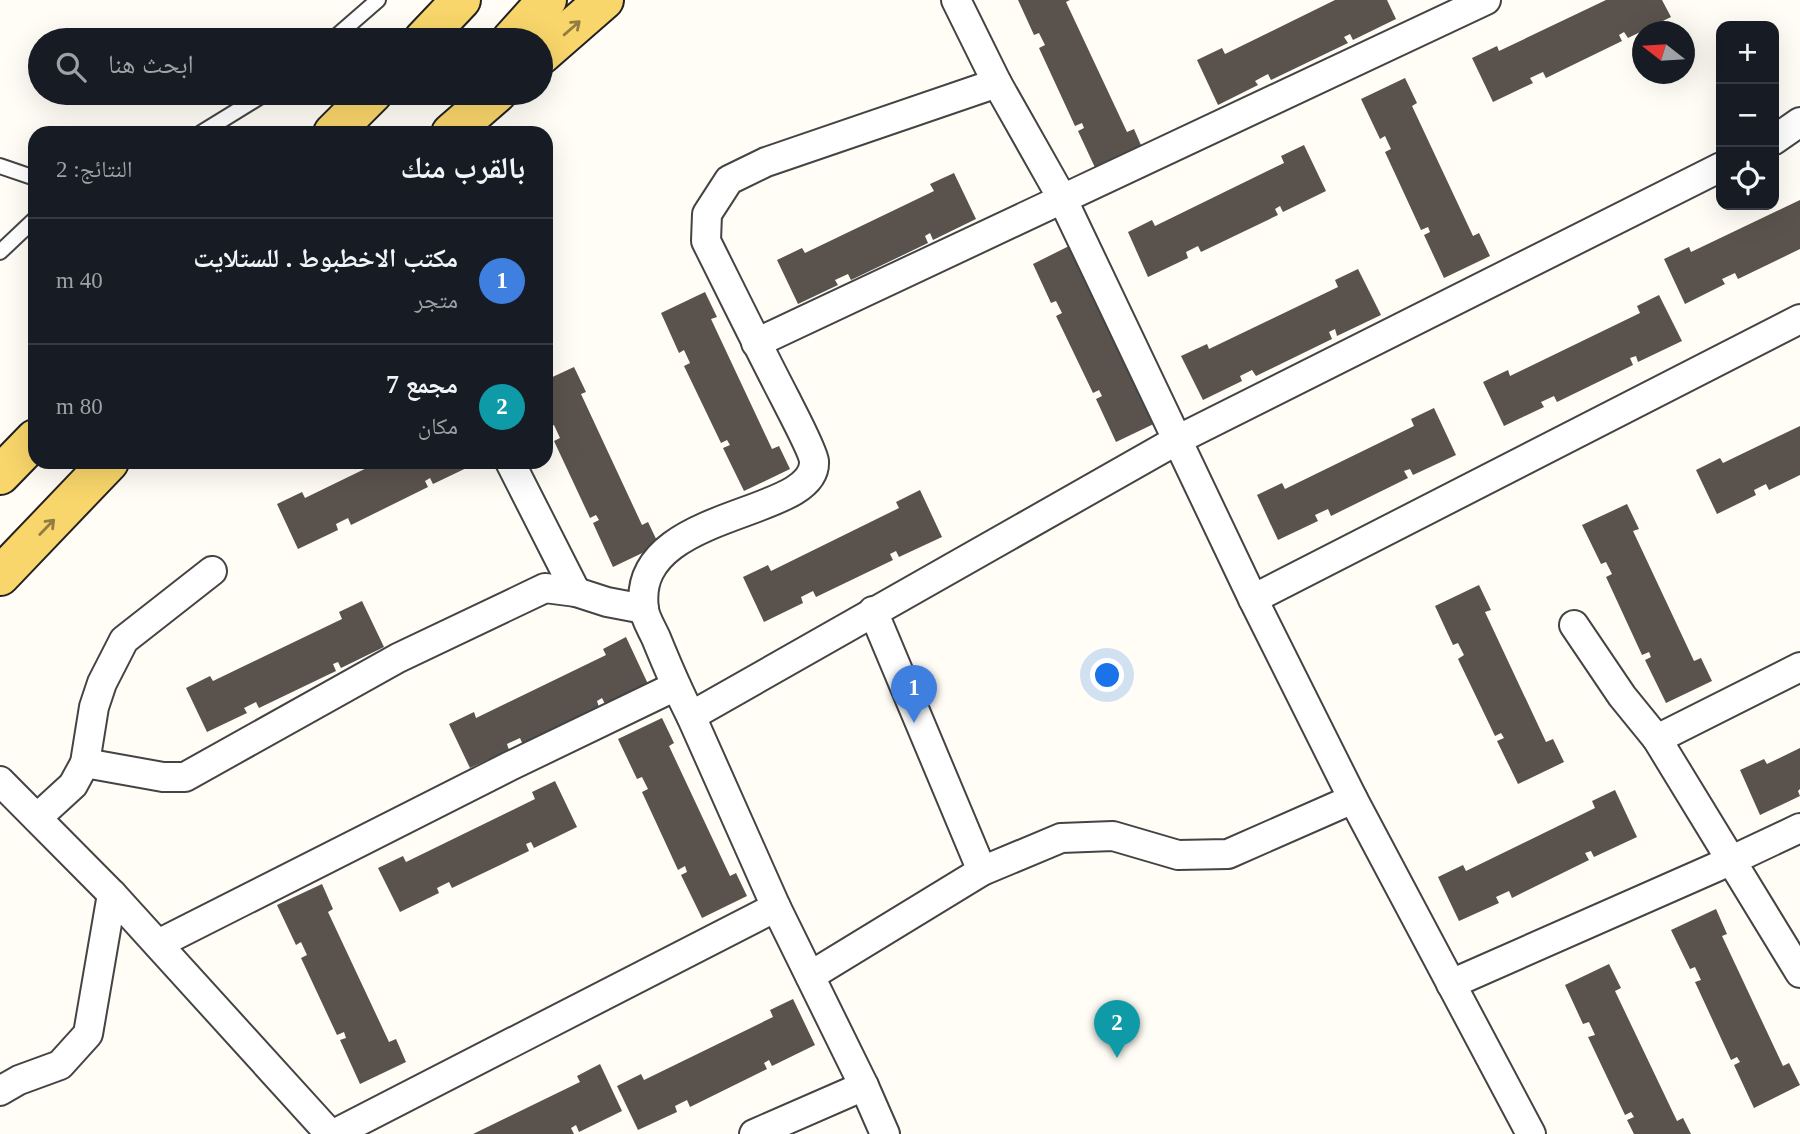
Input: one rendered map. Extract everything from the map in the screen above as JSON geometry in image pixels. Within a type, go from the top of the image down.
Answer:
[{"type":"main road","points":[[408,28],[426,0]]},
{"type":"main road","points":[[434,28],[461,0]]},
{"type":"main road","points":[[522,28],[547,0]]},
{"type":"main road","points":[[553,45],[604,0]]},
{"type":"main road","points":[[340,126],[361,105]]},
{"type":"main road","points":[[431,126],[451,105]]},
{"type":"main road","points":[[459,126],[483,105]]},
{"type":"main road","points":[[0,475],[28,446]]},
{"type":"main road","points":[[0,576],[102,469]]},
{"type":"street","points":[[956,0],[997,83],[1062,198],[1253,599],[1353,799],[1531,1134]]},
{"type":"street","points":[[756,342],[1486,0]]},
{"type":"street","points":[[885,1134],[776,907],[676,686],[644,610],[646,574],[668,549],[699,528],[793,492],[809,479],[814,461],[706,241],[707,214],[729,180],[766,162],[997,83]]},
{"type":"street","points":[[1779,137],[1800,122]]},
{"type":"street","points":[[691,716],[1179,439],[1716,170]]},
{"type":"street","points":[[1253,599],[1800,319]]},
{"type":"street","points":[[514,469],[576,592]]},
{"type":"street","points":[[37,818],[74,785],[85,763],[94,707],[102,683],[124,640],[212,571]]},
{"type":"street","points":[[85,763],[163,777],[185,777],[398,659],[545,588],[576,592],[644,610]]},
{"type":"street","points":[[873,611],[982,871]]},
{"type":"street","points":[[1574,625],[1622,696],[1657,739],[1800,973]]},
{"type":"street","points":[[1657,739],[1800,667]]},
{"type":"street","points":[[158,944],[510,766],[676,686]]},
{"type":"street","points":[[0,781],[112,894],[332,1134],[776,907]]},
{"type":"street","points":[[810,976],[982,871],[1061,838],[1113,836],[1178,855],[1228,854],[1353,799]]},
{"type":"street","points":[[1451,984],[1800,828]]},
{"type":"street","points":[[0,1091],[19,1080],[60,1065],[88,1034],[112,894]]},
{"type":"street","points":[[754,1134],[864,1086]]},
{"type":"lane","points":[[346,28],[378,0]]},
{"type":"lane","points":[[212,126],[246,105]]},
{"type":"lane","points":[[0,166],[28,176]]},
{"type":"lane","points":[[0,253],[28,226]]},
{"type":"building","points":[[1018,0],[1070,0],[1066,2],[1127,132],[1134,129],[1144,152],[1098,174],[1078,131],[1084,128],[1082,123],[1075,126],[1039,48],[1045,45],[1039,33],[1034,35]]},
{"type":"building","points":[[1335,0],[1387,0],[1396,19],[1353,40],[1350,34],[1344,37],[1348,43],[1271,80],[1268,74],[1255,81],[1258,85],[1218,105],[1197,60],[1222,48],[1225,54]]},
{"type":"building","points":[[1606,0],[1662,0],[1671,17],[1663,21],[1632,21],[1632,36],[1628,38],[1624,32],[1619,35],[1622,41],[1546,78],[1543,72],[1530,78],[1533,83],[1493,102],[1472,58],[1497,46],[1499,51]]},
{"type":"building","points":[[1405,78],[1417,103],[1412,106],[1473,236],[1479,233],[1490,256],[1444,278],[1424,235],[1430,232],[1428,227],[1421,230],[1385,152],[1391,149],[1385,136],[1380,139],[1361,99]]},
{"type":"building","points":[[1304,145],[1326,191],[1283,212],[1280,206],[1275,209],[1278,215],[1201,252],[1198,246],[1186,252],[1188,258],[1148,277],[1128,232],[1152,220],[1155,226],[1284,163],[1281,156]]},
{"type":"building","points":[[954,173],[976,219],[933,240],[930,233],[925,236],[928,243],[851,280],[848,274],[835,280],[838,285],[798,304],[777,260],[802,248],[805,253],[934,191],[930,184]]},
{"type":"building","points":[[1800,200],[1800,249],[1738,279],[1735,273],[1722,279],[1725,284],[1685,304],[1664,259],[1689,247],[1691,252]]},
{"type":"building","points":[[1077,242],[1162,420],[1116,442],[1096,399],[1102,396],[1099,390],[1093,393],[1056,316],[1062,313],[1056,301],[1051,303],[1033,264]]},
{"type":"building","points":[[1358,269],[1381,315],[1337,336],[1335,329],[1329,332],[1332,339],[1256,376],[1252,370],[1240,376],[1242,381],[1203,400],[1181,356],[1207,344],[1209,349],[1338,287],[1335,280]]},
{"type":"building","points":[[705,292],[717,317],[711,319],[772,449],[779,446],[790,469],[744,491],[723,448],[730,445],[727,440],[721,443],[684,366],[690,363],[684,350],[679,353],[661,313]]},
{"type":"building","points":[[1659,295],[1682,341],[1638,362],[1636,356],[1630,358],[1633,365],[1557,402],[1554,396],[1541,402],[1544,407],[1504,426],[1483,382],[1508,370],[1510,376],[1640,313],[1637,306]]},
{"type":"building","points":[[574,367],[586,392],[581,394],[642,525],[648,522],[659,545],[613,567],[593,523],[599,520],[596,515],[590,518],[554,441],[560,438],[553,426],[553,377]]},
{"type":"building","points":[[1434,408],[1456,455],[1413,475],[1410,469],[1404,471],[1408,478],[1331,516],[1328,509],[1315,515],[1318,521],[1278,540],[1257,495],[1282,483],[1285,489],[1414,426],[1411,419]]},
{"type":"building","points":[[1800,426],[1800,475],[1769,490],[1766,484],[1754,490],[1756,495],[1717,514],[1696,470],[1720,458],[1723,463]]},
{"type":"building","points":[[365,469],[464,469],[433,484],[430,478],[425,481],[428,487],[351,525],[348,518],[336,524],[338,530],[298,549],[277,504],[302,492],[305,498]]},
{"type":"building","points":[[920,490],[942,537],[899,557],[896,551],[890,554],[893,560],[816,597],[813,591],[801,597],[803,603],[764,622],[743,577],[768,565],[771,571],[899,508],[896,502]]},
{"type":"building","points":[[1627,504],[1639,529],[1633,531],[1694,661],[1701,658],[1712,681],[1666,703],[1645,660],[1651,657],[1649,652],[1642,655],[1606,577],[1612,574],[1606,562],[1601,564],[1582,525]]},
{"type":"building","points":[[1479,585],[1491,610],[1485,612],[1546,742],[1553,739],[1564,762],[1518,784],[1497,741],[1504,738],[1501,733],[1495,736],[1458,659],[1464,655],[1458,643],[1453,645],[1435,606]]},
{"type":"building","points":[[362,601],[384,647],[341,668],[338,662],[333,664],[336,671],[259,708],[256,702],[244,708],[247,713],[207,732],[186,688],[210,676],[213,681],[342,619],[339,612]]},
{"type":"building","points":[[626,637],[648,684],[605,704],[602,698],[597,701],[599,707],[523,745],[520,738],[507,744],[509,750],[470,768],[449,724],[474,712],[476,718],[606,655],[603,649]]},
{"type":"building","points":[[662,718],[674,743],[669,746],[730,876],[736,873],[747,896],[702,918],[681,875],[687,872],[685,866],[678,870],[642,792],[648,789],[642,777],[637,779],[618,739]]},
{"type":"building","points":[[1800,748],[1800,796],[1760,815],[1740,770],[1764,759],[1767,764]]},
{"type":"building","points":[[555,781],[577,827],[534,848],[531,842],[526,844],[529,851],[452,888],[449,882],[437,888],[439,893],[400,912],[378,868],[403,856],[406,862],[535,799],[532,792]]},
{"type":"building","points":[[1615,790],[1637,837],[1594,857],[1591,851],[1585,853],[1589,860],[1512,898],[1509,891],[1496,897],[1499,903],[1459,921],[1438,877],[1463,865],[1466,871],[1595,808],[1592,801]]},
{"type":"building","points":[[322,884],[333,909],[328,912],[389,1042],[396,1039],[406,1062],[360,1084],[340,1040],[346,1038],[344,1032],[337,1035],[301,958],[307,955],[301,942],[296,945],[277,905]]},
{"type":"building","points":[[1716,909],[1727,934],[1722,936],[1783,1066],[1789,1063],[1800,1085],[1754,1108],[1734,1065],[1740,1062],[1737,1057],[1731,1060],[1695,982],[1701,980],[1695,967],[1690,969],[1671,930]]},
{"type":"building","points":[[1609,964],[1621,988],[1615,991],[1677,1121],[1683,1118],[1691,1134],[1634,1134],[1627,1120],[1634,1117],[1631,1112],[1625,1115],[1588,1037],[1595,1035],[1589,1022],[1583,1024],[1565,985]]},
{"type":"building","points":[[793,999],[815,1045],[772,1066],[769,1060],[764,1063],[767,1069],[690,1107],[687,1100],[675,1106],[677,1112],[638,1130],[617,1086],[641,1074],[644,1080],[773,1017],[770,1010]]},
{"type":"building","points":[[600,1064],[622,1111],[579,1132],[576,1125],[571,1128],[574,1134],[473,1134],[580,1082],[577,1076]]},
{"type":"place","name":"مكتب الاخطبوط . للستلايت","points":[[914,723]]},
{"type":"place","name":"مجمع 7","points":[[1117,1058]]}]
